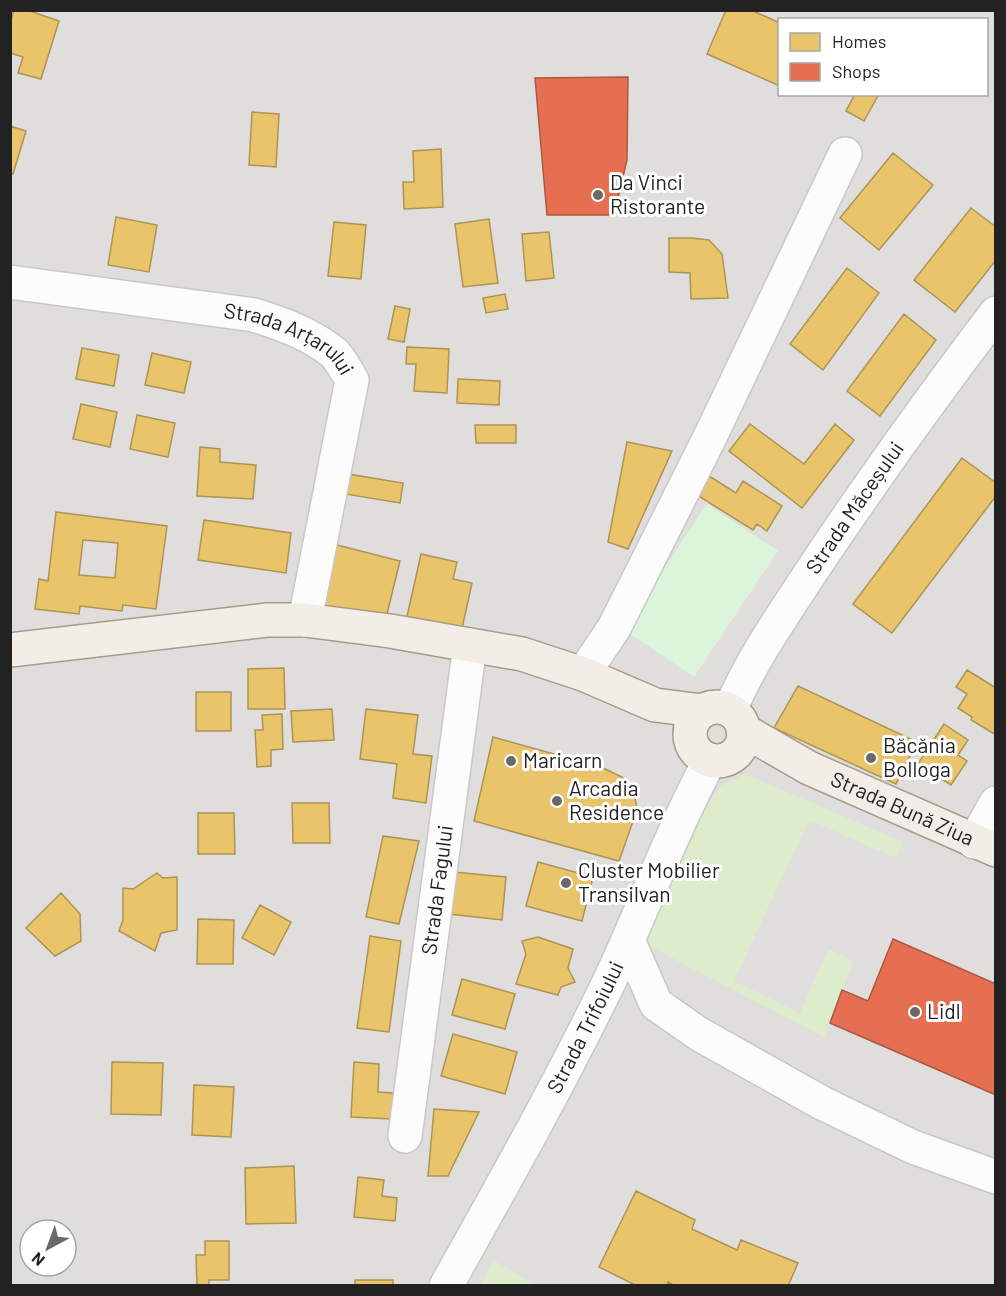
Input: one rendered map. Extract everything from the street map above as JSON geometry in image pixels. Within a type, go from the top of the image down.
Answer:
[{"type":"main road","points":[[10,650],[267,620],[305,621],[390,632],[522,654],[583,674],[718,735]]},
{"type":"main road","name":"Strada Bună Ziua","points":[[718,735],[810,768],[985,846]]},
{"type":"street","points":[[583,674],[619,618],[710,437],[845,154]]},
{"type":"street","name":"Strada Arțarului","points":[[10,282],[254,315],[288,327],[335,354],[352,380],[305,621]]},
{"type":"street","name":"Strada Măceșului","points":[[718,735],[746,675],[767,639],[844,522],[996,313]]},
{"type":"street","name":"Strada Fagului","points":[[405,1136],[470,645]]},
{"type":"street","name":"Strada Trifoiului","points":[[446,1286],[559,1083],[628,940],[718,735]]},
{"type":"street","points":[[985,846],[996,802]]},
{"type":"street","points":[[628,940],[656,1004],[699,1034],[822,1103],[913,1148],[996,1177]]},
{"type":"shaded area","points":[[10,11],[995,11],[995,1285],[11,1285]]},
{"type":"shaded area","points":[[638,217],[593,545],[576,610],[521,570],[536,532],[540,402],[559,402],[575,218]]},
{"type":"shaded area","points":[[809,820],[896,858],[903,842],[995,880],[995,965],[849,902],[800,1013],[734,981]]},
{"type":"shaded area","points":[[593,1089],[656,1118],[636,1191],[599,1266],[637,1285],[536,1286],[528,1281],[554,1226],[531,1214]]},
{"type":"green space","points":[[707,504],[778,551],[694,677],[623,629]]},
{"type":"green space","points":[[745,774],[903,842],[896,858],[809,821],[734,981],[827,948],[853,961],[824,1037],[645,944],[702,814],[720,786]]},
{"type":"green space","points":[[493,1260],[536,1285],[480,1286]]},
{"type":"building: Homes","points":[[14,10],[27,10],[59,21],[41,79],[18,73],[23,57],[10,53],[10,23]]},
{"type":"building: Homes","points":[[726,10],[751,10],[778,22],[778,85],[707,54]]},
{"type":"building: Homes","points":[[854,96],[878,96],[864,121],[846,111]]},
{"type":"building: Homes","points":[[252,112],[279,114],[276,167],[249,165]]},
{"type":"building: Homes","points":[[10,126],[26,131],[13,174],[10,173]]},
{"type":"building: Homes","points":[[441,149],[443,207],[404,209],[403,182],[414,182],[413,151]]},
{"type":"building: Homes","points":[[893,153],[933,185],[879,250],[840,218]]},
{"type":"building: Homes","points":[[971,208],[996,227],[996,260],[955,312],[914,280]]},
{"type":"building: Homes","points":[[116,217],[157,225],[149,272],[108,265]]},
{"type":"building: Homes","points":[[489,219],[498,283],[463,287],[455,224]]},
{"type":"building: Homes","points":[[334,222],[366,225],[361,279],[328,276]]},
{"type":"building: Homes","points":[[549,232],[554,278],[526,281],[522,234]]},
{"type":"building: Homes","points":[[669,238],[709,240],[722,254],[728,298],[691,299],[690,273],[669,272]]},
{"type":"building: Homes","points":[[847,268],[879,293],[823,370],[790,344]]},
{"type":"building: Homes","points":[[505,294],[508,309],[486,313],[483,298]]},
{"type":"building: Homes","points":[[395,306],[410,309],[404,342],[388,339]]},
{"type":"building: Homes","points":[[904,314],[936,340],[880,416],[847,391]]},
{"type":"building: Homes","points":[[407,347],[449,349],[447,393],[414,391],[416,364],[406,364]]},
{"type":"building: Homes","points":[[82,348],[119,355],[114,386],[76,379]]},
{"type":"building: Homes","points":[[152,353],[191,362],[184,393],[145,385]]},
{"type":"building: Homes","points":[[458,379],[500,381],[499,405],[457,403]]},
{"type":"building: Homes","points":[[81,404],[117,412],[110,447],[73,439]]},
{"type":"building: Homes","points":[[137,415],[175,423],[168,457],[130,449]]},
{"type":"building: Homes","points":[[750,424],[804,464],[835,424],[854,440],[802,508],[729,451]]},
{"type":"building: Homes","points":[[475,425],[516,425],[516,443],[476,443]]},
{"type":"building: Homes","points":[[627,442],[672,451],[628,549],[608,542]]},
{"type":"building: Homes","points":[[200,447],[220,449],[220,462],[256,465],[253,499],[197,496]]},
{"type":"building: Homes","points":[[962,458],[996,483],[996,496],[892,633],[853,604]]},
{"type":"building: Homes","points":[[348,474],[403,483],[400,503],[345,494]]},
{"type":"building: Homes","points":[[709,476],[736,493],[743,481],[782,506],[767,531],[757,524],[753,530],[697,495]]},
{"type":"building: Homes","points":[[56,512],[167,526],[156,609],[123,605],[122,611],[80,606],[79,614],[35,609],[39,579],[48,581]],"holes":[[[83,540],[118,543],[115,578],[79,575]]]},
{"type":"building: Homes","points":[[204,520],[291,533],[286,573],[198,560]]},
{"type":"building: Homes","points":[[337,545],[400,561],[383,630],[320,614]]},
{"type":"building: Homes","points":[[421,554],[457,562],[453,579],[472,583],[461,633],[406,621]]},
{"type":"building: Homes","points":[[284,668],[285,709],[248,709],[248,669]]},
{"type":"building: Homes","points":[[967,670],[996,688],[996,735],[971,720],[972,717],[958,708],[967,694],[956,687]]},
{"type":"building: Homes","points":[[798,686],[917,742],[896,784],[774,728]]},
{"type":"building: Homes","points":[[196,692],[231,692],[231,731],[196,731]]},
{"type":"building: Homes","points":[[332,709],[334,740],[293,742],[291,711]]},
{"type":"building: Homes","points":[[366,709],[418,715],[413,754],[432,756],[426,803],[393,798],[397,764],[360,759]]},
{"type":"building: Homes","points":[[282,714],[283,749],[271,750],[271,766],[257,767],[255,730],[263,730],[262,715]]},
{"type":"building: Homes","points":[[944,724],[968,740],[958,755],[967,761],[951,785],[918,764]]},
{"type":"building: Homes","name":"Arcadia Residence","points":[[493,737],[601,767],[622,777],[634,792],[637,810],[619,861],[474,821]]},
{"type":"building: Homes","points":[[292,803],[329,803],[330,843],[293,843]]},
{"type":"building: Homes","points":[[198,813],[234,813],[235,854],[198,854]]},
{"type":"building: Homes","points":[[383,836],[419,841],[399,924],[366,917]]},
{"type":"building: Homes","points":[[538,862],[593,877],[582,921],[526,906]]},
{"type":"building: Homes","points":[[453,872],[506,877],[502,920],[449,914]]},
{"type":"building: Homes","points":[[157,873],[163,878],[177,877],[177,930],[161,933],[155,951],[119,931],[123,920],[123,888],[133,889]]},
{"type":"building: Homes","points":[[61,893],[80,914],[81,941],[55,956],[26,928]]},
{"type":"building: Homes","points":[[260,905],[291,922],[274,955],[242,938]]},
{"type":"building: Homes","points":[[198,919],[234,920],[233,964],[197,964]]},
{"type":"building: Homes","points":[[370,936],[401,941],[389,1032],[357,1028]]},
{"type":"building: Homes","points":[[538,937],[573,949],[568,968],[575,982],[561,987],[558,995],[516,984],[526,954],[522,941]]},
{"type":"building: Homes","points":[[462,979],[515,994],[505,1029],[452,1015]]},
{"type":"building: Homes","points":[[453,1034],[517,1052],[505,1094],[441,1076]]},
{"type":"building: Homes","points":[[112,1062],[163,1063],[161,1115],[111,1114]]},
{"type":"building: Homes","points":[[354,1062],[379,1064],[378,1092],[393,1093],[392,1119],[351,1117]]},
{"type":"building: Homes","points":[[194,1085],[234,1087],[231,1137],[192,1135]]},
{"type":"building: Homes","points":[[434,1109],[479,1112],[448,1176],[428,1176]]},
{"type":"building: Homes","points":[[294,1166],[296,1223],[246,1224],[245,1168]]},
{"type":"building: Homes","points":[[358,1177],[384,1180],[382,1196],[397,1198],[395,1221],[354,1217]]},
{"type":"building: Homes","points":[[636,1191],[695,1220],[692,1229],[737,1250],[741,1240],[798,1263],[788,1286],[675,1286],[668,1282],[667,1286],[637,1286],[599,1267]]},
{"type":"building: Homes","points":[[205,1241],[229,1241],[229,1280],[209,1280],[209,1286],[197,1286],[196,1255],[205,1255]]},
{"type":"building: Homes","points":[[355,1280],[393,1280],[393,1286],[355,1286]]},
{"type":"building: Shops","points":[[628,77],[627,160],[614,215],[547,215],[535,78]]},
{"type":"building: Shops","name":"Lidl","points":[[893,939],[996,984],[996,1095],[830,1023],[842,990],[868,1001]]},
{"type":"place","name":"Da Vinci Ristorante","points":[[598,195]]},
{"type":"place","name":"Băcănia Bolloga","points":[[871,758]]},
{"type":"place","name":"Maricarn","points":[[511,761]]},
{"type":"place","name":"Arcadia Residence","points":[[557,801]]},
{"type":"place","name":"Cluster Mobilier Transilvan","points":[[566,883]]},
{"type":"place","name":"Lidl","points":[[915,1012]]}]
